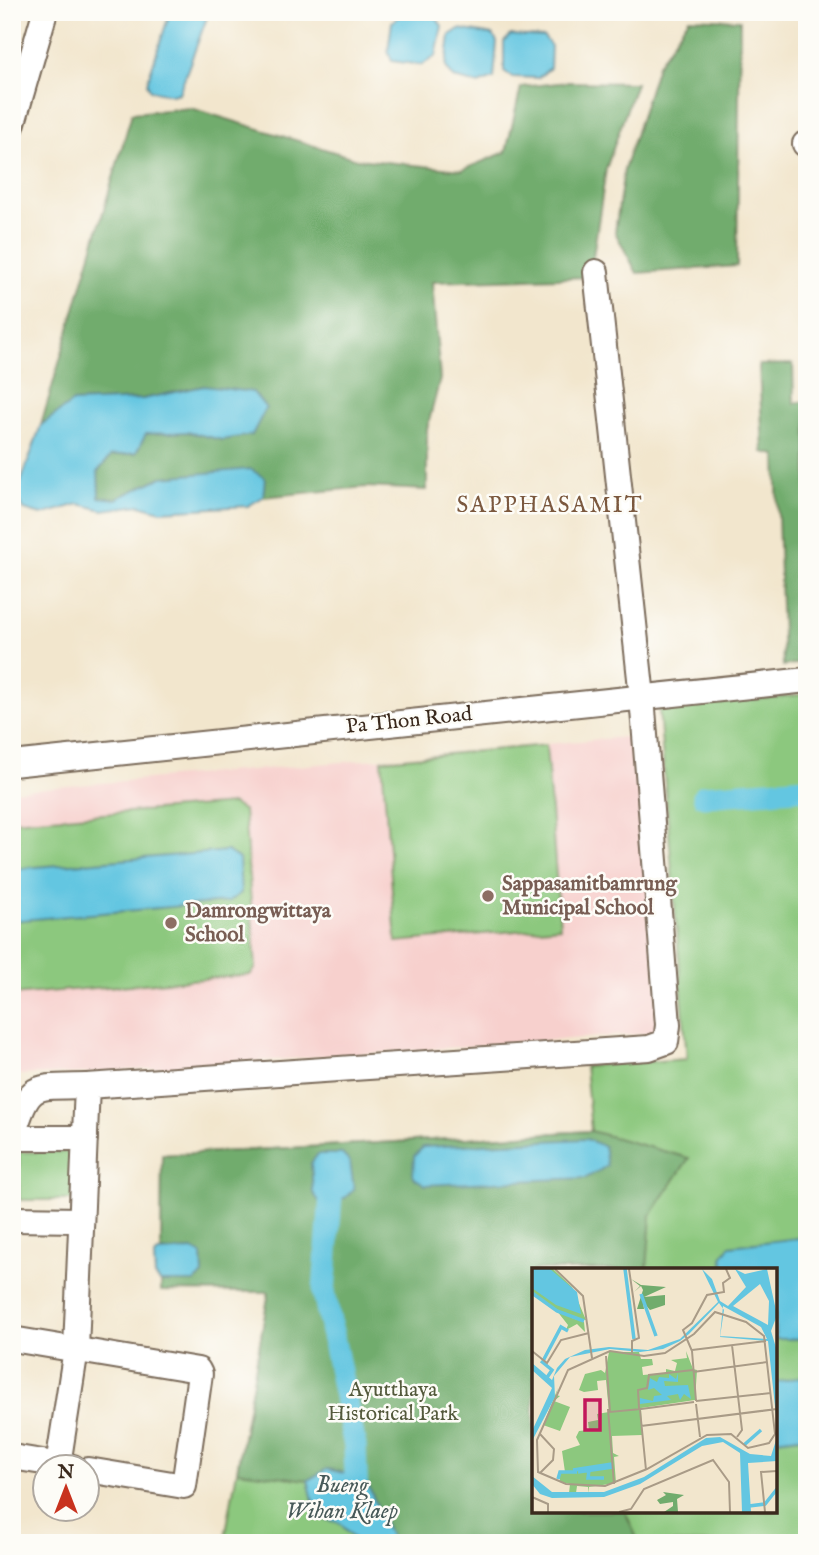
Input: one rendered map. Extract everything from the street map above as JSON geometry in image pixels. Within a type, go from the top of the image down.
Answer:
[{"type":"street","points":[[12,126],[45,12]]},
{"type":"street","points":[[85,1138],[12,1138],[24,1100],[42,1087],[635,1049],[666,1042],[668,1025],[642,696],[596,272]]},
{"type":"street","name":"Pa Thon Road","points":[[12,764],[807,680]]},
{"type":"street","points":[[67,1454],[76,1349],[87,1086]]},
{"type":"street","points":[[12,1219],[81,1220]]},
{"type":"street","points":[[12,1339],[195,1368],[200,1374],[184,1486],[102,1472]]},
{"type":"street","points":[[12,1457],[32,1460]]},
{"type":"shaded area","points":[[637,736],[660,1025],[655,1033],[91,1073],[12,1075],[12,791]]},
{"type":"green space","points":[[689,18],[740,20],[737,266],[637,273],[615,232],[624,170],[657,66]]},
{"type":"green space","points":[[568,82],[636,83],[606,169],[590,277],[432,282],[440,379],[427,429],[427,490],[366,487],[263,497],[265,478],[162,477],[116,499],[99,498],[98,471],[111,456],[136,453],[145,434],[188,432],[222,440],[204,386],[143,399],[74,402],[41,425],[132,113],[191,108],[357,159],[462,170],[506,152],[521,87]]},
{"type":"green space","points":[[793,364],[794,403],[807,401],[807,662],[783,666],[776,455],[763,452],[759,365]]},
{"type":"green space","name":"Ayutthaya Historical Park","points":[[807,694],[807,1543],[224,1543],[269,1292],[161,1291],[162,1155],[591,1131],[585,1066],[687,1059],[659,710]]},
{"type":"green space","points":[[546,745],[560,927],[396,942],[382,760]]},
{"type":"green space","points":[[233,804],[244,811],[256,968],[250,975],[12,995],[12,821]]},
{"type":"green space","points":[[591,1131],[689,1158],[651,1215],[647,1268],[532,1268],[532,1513],[626,1513],[639,1543],[393,1543],[365,1478],[327,1469],[308,1480],[237,1471],[269,1292],[161,1291],[161,1282],[194,1282],[203,1275],[202,1256],[193,1250],[161,1251],[162,1155]]},
{"type":"green space","points":[[19,1152],[72,1152],[72,1200],[19,1200]]},
{"type":"water","points":[[170,12],[209,12],[179,93],[172,95],[150,90],[147,83]]},
{"type":"water","points":[[401,15],[436,17],[442,26],[436,56],[422,65],[392,61],[388,51],[392,22]]},
{"type":"water","points":[[459,29],[493,35],[497,42],[494,78],[478,84],[454,78],[446,67],[450,35]]},
{"type":"water","points":[[511,35],[544,37],[551,46],[550,68],[538,78],[512,77],[504,71],[504,42]]},
{"type":"water","points":[[204,386],[253,392],[266,408],[252,435],[222,440],[188,432],[146,434],[136,453],[111,456],[98,471],[99,497],[116,499],[162,477],[250,469],[265,478],[263,497],[248,506],[161,511],[140,505],[103,510],[79,504],[41,515],[24,510],[16,496],[41,425],[73,402],[143,399]]},
{"type":"water","points":[[227,851],[239,859],[241,893],[228,902],[12,921],[12,869]]},
{"type":"water","points":[[586,1139],[604,1146],[607,1166],[586,1178],[425,1185],[413,1177],[414,1156],[423,1147]]},
{"type":"water","points":[[318,1154],[342,1154],[350,1162],[354,1189],[345,1198],[319,1201],[313,1193],[311,1163]]},
{"type":"water","points":[[807,1237],[807,1339],[777,1339],[777,1268],[724,1268],[722,1257],[730,1246]]},
{"type":"water","points":[[193,1250],[202,1255],[203,1275],[194,1282],[160,1282],[155,1276],[154,1257],[159,1252]]},
{"type":"water","points":[[807,1375],[807,1436],[777,1440],[777,1382]]},
{"type":"water","name":"Bueng Wihan Klaep","points":[[327,1469],[365,1478],[393,1543],[358,1543],[340,1523],[317,1517],[308,1480]]},
{"type":"waterway","points":[[704,796],[807,788]]},
{"type":"waterway","points":[[332,1181],[324,1292],[355,1446],[357,1503],[373,1543]]},
{"type":"place","name":"Sappasamitbamrung Municipal School","points":[[488,896]]},
{"type":"place","name":"Damrongwittaya School","points":[[171,923]]},
{"type":"district","name":"SAPPHASAMIT","points":[[550,505]]}]
